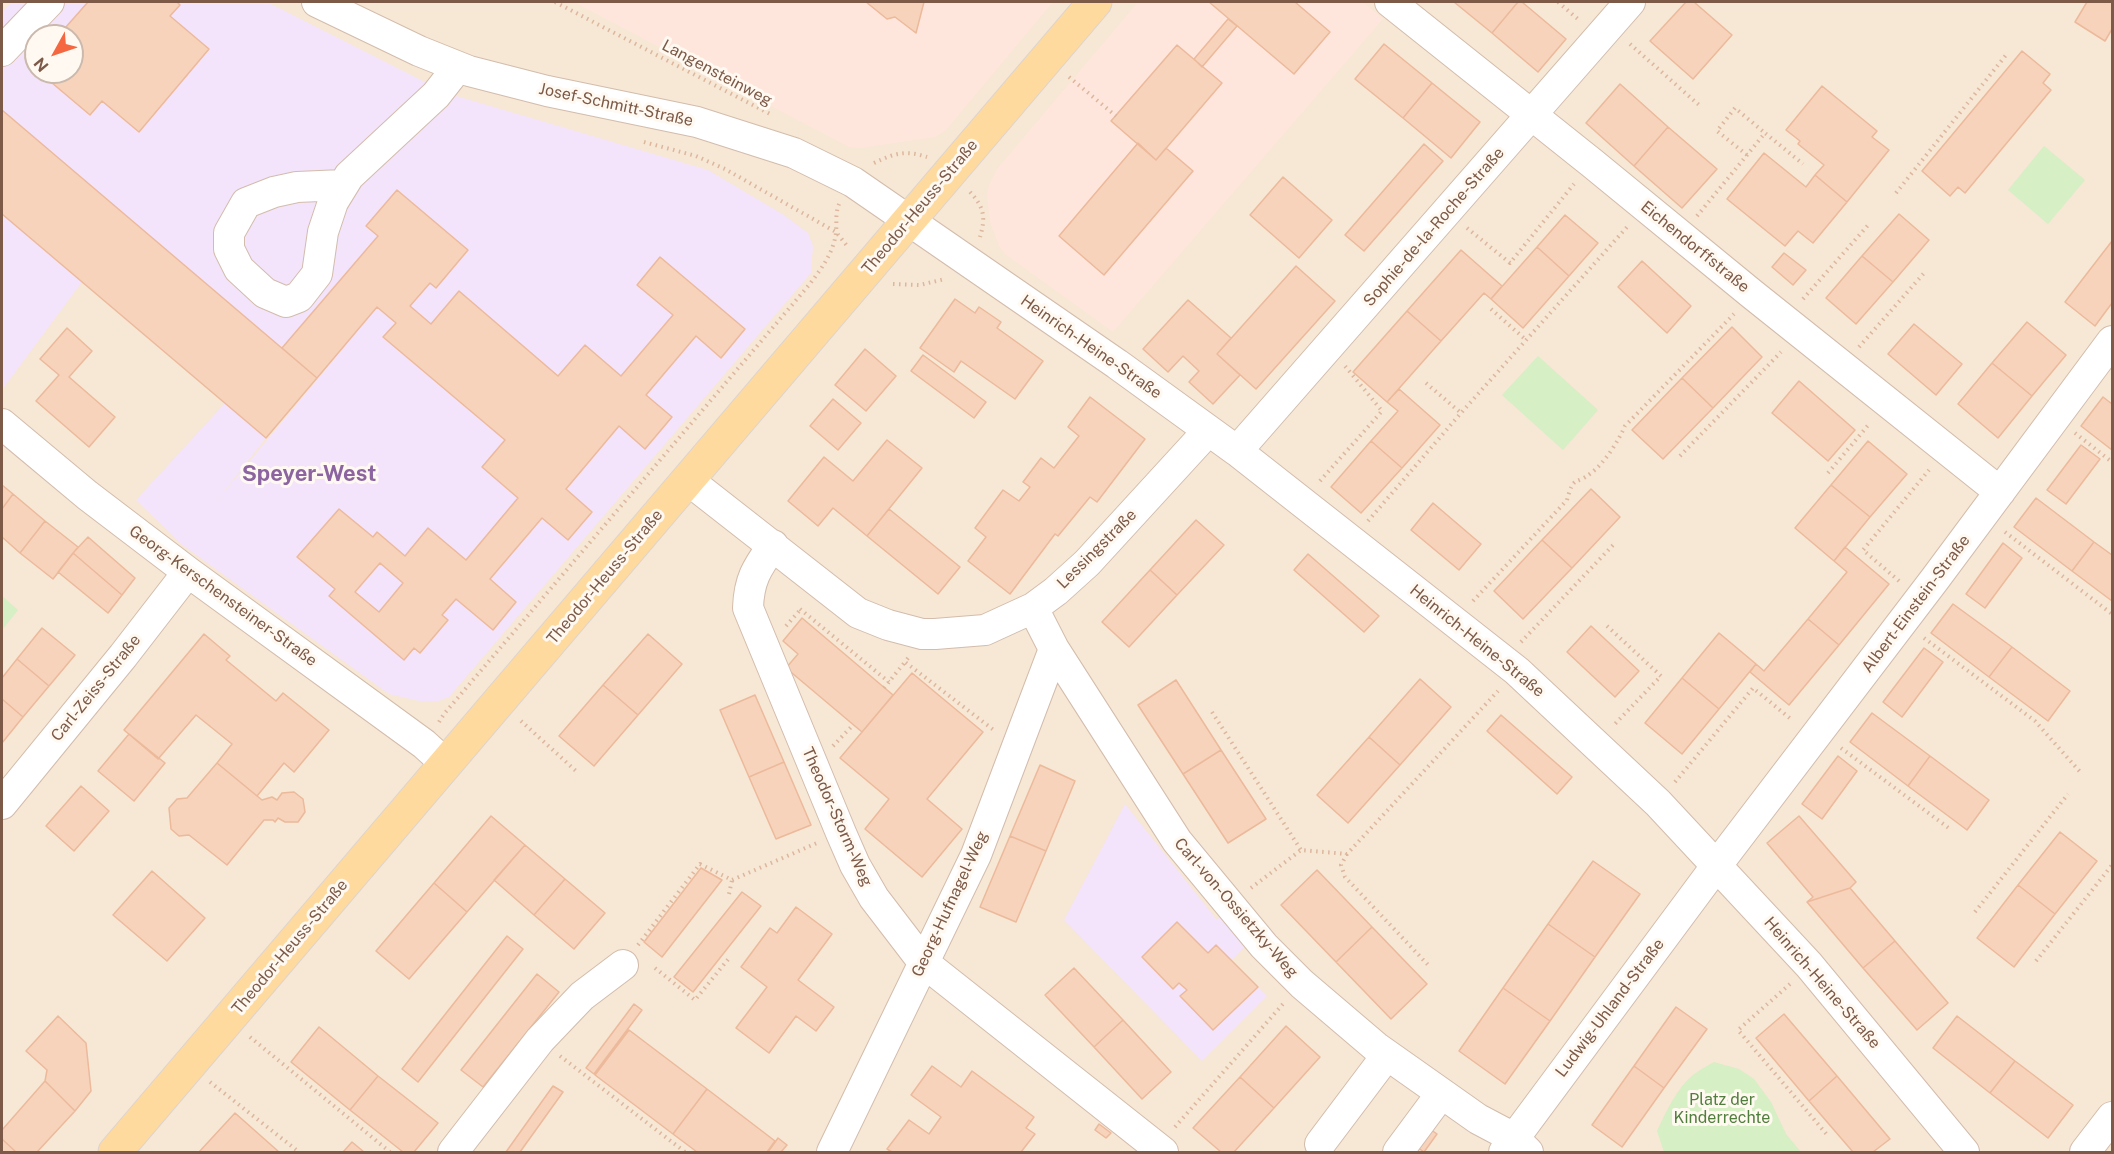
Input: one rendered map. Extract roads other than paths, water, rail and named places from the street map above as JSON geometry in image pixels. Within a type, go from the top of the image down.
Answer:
[{"type":"main road","name":"Theodor-Heuss-Straße","points":[[116,1152],[1095,2]]},
{"type":"street","points":[[2,51],[50,2]]},
{"type":"street","name":"Josef-Schmitt-Straße","points":[[317,2],[458,67],[547,91],[697,122],[794,153],[853,182],[908,221]]},
{"type":"street","name":"Eichendorffstraße","points":[[1390,2],[2000,492]]},
{"type":"street","name":"Sophie-de-la-Roche-Straße","points":[[1237,451],[1630,2]]},
{"type":"street","points":[[343,185],[367,158],[436,95],[458,67]]},
{"type":"street","name":"Heinrich-Heine-Straße","points":[[908,221],[1117,364],[1237,451],[1511,666],[1658,803],[1717,865],[1809,964],[1964,1152]]},
{"type":"street","name":"Albert-Einstein-Straße","points":[[1717,865],[1983,516],[2112,341]]},
{"type":"street","name":"Georg-Kerschensteiner-Straße","points":[[2,424],[87,495],[188,572],[424,744],[446,765]]},
{"type":"street","name":"Lessingstraße","points":[[688,480],[858,613],[888,625],[922,634],[985,630],[1033,608],[1056,591],[1087,563],[1208,431]]},
{"type":"street","name":"Theodor-Storm-Weg","points":[[773,545],[753,576],[748,608],[841,833],[855,865],[874,898],[923,962],[1160,1150]]},
{"type":"street","name":"Carl-Zeiss-Straße","points":[[2,804],[123,656],[188,572]]},
{"type":"street","name":"Carl-von-Ossietzky-Weg","points":[[1033,608],[1054,649],[1177,841],[1264,946],[1302,984],[1387,1055],[1515,1148]]},
{"type":"street","name":"Georg-Hufnagel-Weg","points":[[832,1152],[976,855],[1054,649]]},
{"type":"street","name":"Ludwig-Uhland-Straße","points":[[1515,1148],[1717,865]]},
{"type":"street","points":[[453,1152],[540,1040],[582,996],[624,965]]},
{"type":"street","points":[[1320,1144],[1387,1055]]},
{"type":"street","points":[[1398,1152],[1441,1094]]},
{"type":"street","points":[[2085,1152],[2112,1117]]},
{"type":"district","name":"Speyer-West","points":[[309,474]]},
{"type":"park label","name":"Platz der Kinderrechte","points":[[1722,1109]]}]
